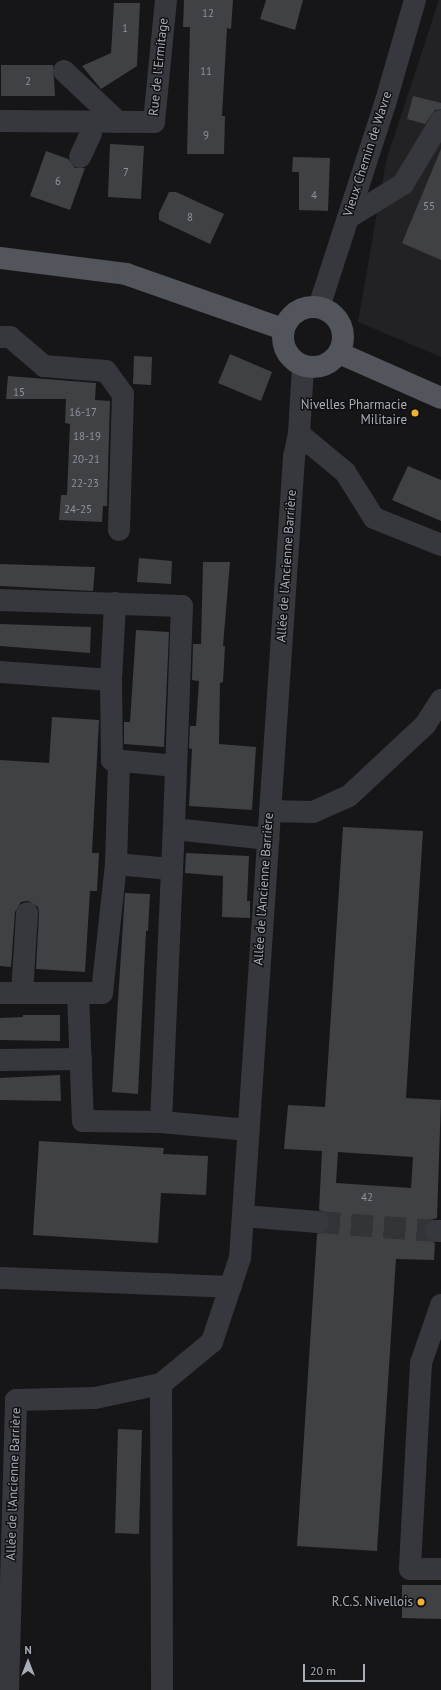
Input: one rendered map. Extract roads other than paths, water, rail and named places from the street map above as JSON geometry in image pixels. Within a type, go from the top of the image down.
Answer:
[{"type":"main road","points":[[0,258],[126,274],[283,329]]},
{"type":"main road","points":[[319,307],[332,313],[341,325],[343,339],[339,353],[323,365],[303,366],[290,358],[283,344],[283,329],[291,315],[304,308],[319,307]]},
{"type":"main road","points":[[339,353],[441,398]]},
{"type":"street","name":"Rue de l'Ermitage","points":[[118,122],[154,122],[166,0]]},
{"type":"street","name":"Vieux Chemin de Wavre","points":[[319,307],[415,0]]},
{"type":"street","points":[[64,71],[118,122]]},
{"type":"street","points":[[0,121],[118,122]]},
{"type":"street","points":[[0,135],[91,133],[118,122]]},
{"type":"street","points":[[348,218],[403,184],[441,122]]},
{"type":"street","points":[[80,157],[91,133]]},
{"type":"street","points":[[0,337],[10,337],[44,366],[106,371],[123,394],[119,530]]},
{"type":"street","name":"Allée de l'Ancienne Barrière","points":[[8,1690],[16,1400],[95,1398],[161,1384],[212,1342],[240,1258],[294,457],[299,434],[303,366]]},
{"type":"street","points":[[299,434],[345,472],[374,518],[441,545]]},
{"type":"street","points":[[0,600],[182,606],[161,1122]]},
{"type":"street","points":[[115,604],[111,680],[112,760],[176,766]]},
{"type":"street","points":[[0,672],[111,680]]},
{"type":"street","points":[[270,811],[313,812],[349,796],[425,725],[441,700]]},
{"type":"street","points":[[0,993],[102,992],[116,864],[119,761]]},
{"type":"street","points":[[174,829],[268,838]]},
{"type":"street","points":[[116,864],[171,869]]},
{"type":"street","points":[[22,993],[27,913]]},
{"type":"street","points":[[78,993],[83,1121],[161,1122],[248,1130]]},
{"type":"street","points":[[0,1060],[81,1058]]},
{"type":"street","points":[[243,1216],[318,1222]]},
{"type":"street","points":[[0,1278],[231,1287]]},
{"type":"street","points":[[441,1305],[421,1363],[410,1569],[441,1569]]},
{"type":"street","points":[[161,1384],[162,1690]]},
{"type":"tunnel","points":[[318,1222],[436,1231]]},
{"type":"place","name":"Nivelles Pharmacie Militaire","points":[[415,413]]},
{"type":"place","name":"R.C.S. Nivellois","points":[[421,1602]]}]
